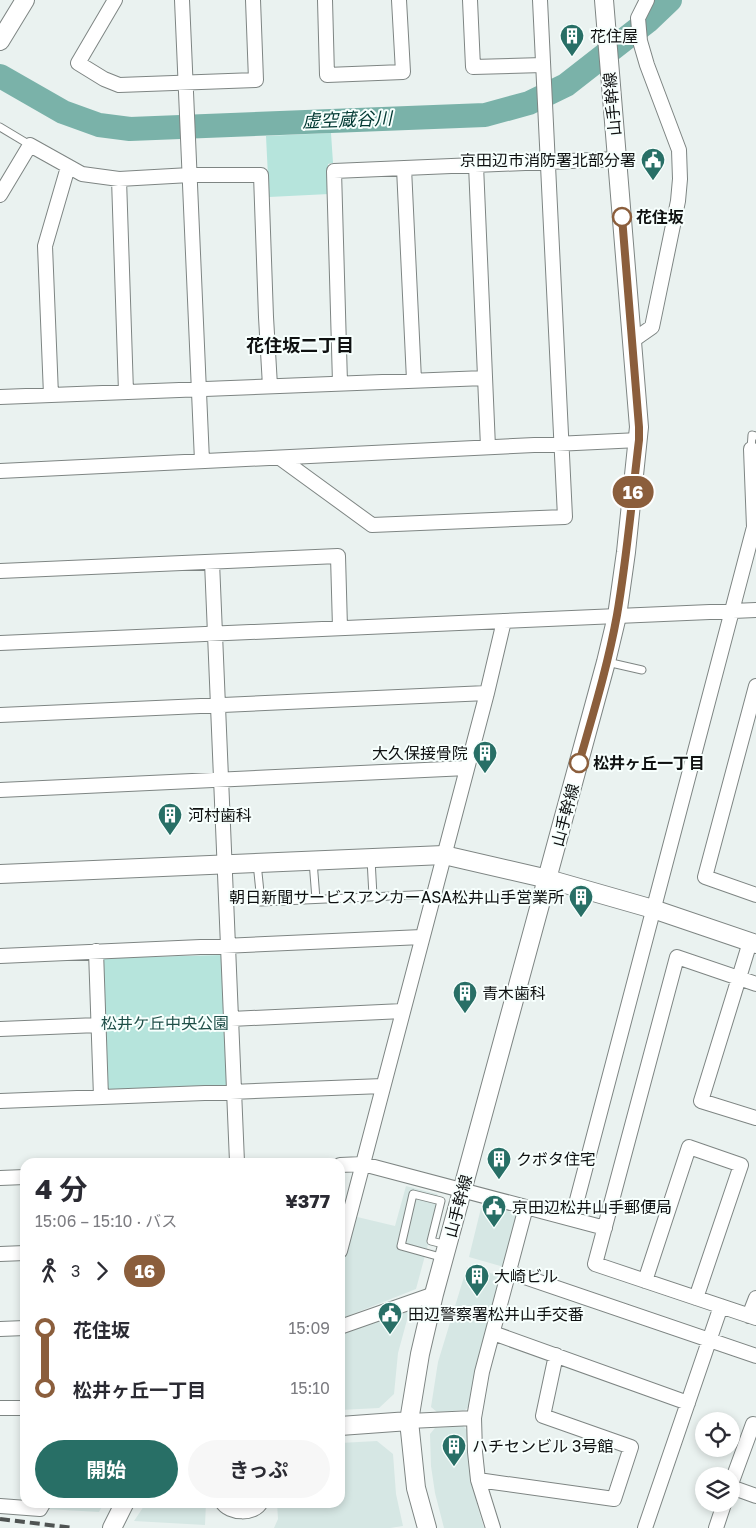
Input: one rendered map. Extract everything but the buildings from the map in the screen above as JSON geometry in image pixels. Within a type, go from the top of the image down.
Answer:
[{"type":"street","points":[[0,41],[24,0]]},
{"type":"street","points":[[115,0],[78,63],[104,79],[119,85],[185,87],[256,80],[253,0]]},
{"type":"street","points":[[182,0],[202,462]]},
{"type":"street","points":[[325,0],[327,75],[403,72],[399,0]]},
{"type":"street","points":[[470,0],[473,67],[543,65]]},
{"type":"street","points":[[280,458],[372,525],[565,517],[540,0]]},
{"type":"street","name":"山手幹線","points":[[427,1528],[416,1488],[409,1421],[420,1354],[434,1294],[606,662],[617,616],[639,440],[604,0]]},
{"type":"street","points":[[632,341],[652,327],[678,201],[680,179],[679,150],[640,41],[638,18],[647,0]]},
{"type":"street","points":[[0,195],[30,145],[82,174],[118,179],[190,170],[261,175],[270,386]]},
{"type":"street","points":[[340,383],[334,171],[617,159]]},
{"type":"street","points":[[476,165],[488,448]]},
{"type":"street","points":[[51,395],[45,246],[68,167]]},
{"type":"street","points":[[404,168],[414,380]]},
{"type":"street","points":[[118,179],[126,392]]},
{"type":"street","points":[[0,397],[485,378]]},
{"type":"street","points":[[0,472],[639,440]]},
{"type":"street","points":[[572,1219],[755,527],[754,442]]},
{"type":"street","points":[[0,571],[338,556],[340,628]]},
{"type":"street","points":[[212,562],[238,1158]]},
{"type":"street","points":[[0,643],[756,610]]},
{"type":"street","points":[[345,1229],[487,693],[504,621]]},
{"type":"street","points":[[756,686],[705,877],[756,895]]},
{"type":"street","points":[[0,715],[487,693]]},
{"type":"street","points":[[0,790],[467,768]]},
{"type":"street","points":[[0,874],[444,855],[548,879],[653,909],[753,943],[738,978],[701,1101],[756,1118]]},
{"type":"street","points":[[0,956],[422,937]]},
{"type":"street","points":[[96,951],[101,1097]]},
{"type":"street","points":[[756,984],[677,957],[595,1264],[753,1317],[756,1298]]},
{"type":"street","points":[[231,1019],[403,1011]]},
{"type":"street","points":[[0,1029],[98,1025]]},
{"type":"street","points":[[0,1101],[383,1086]]},
{"type":"street","points":[[645,1281],[689,1147],[740,1165],[696,1298]]},
{"type":"street","points":[[345,1165],[363,1164],[605,1228]]},
{"type":"street","points":[[0,1178],[20,1178]]},
{"type":"street","points":[[493,1528],[478,1480],[474,1418],[482,1372],[526,1207]]},
{"type":"street","points":[[0,1254],[20,1253]]},
{"type":"street","points":[[510,1272],[756,1356]]},
{"type":"street","points":[[345,1325],[434,1294]]},
{"type":"street","points":[[645,1528],[721,1306]]},
{"type":"street","points":[[0,1329],[20,1328]]},
{"type":"street","points":[[492,1333],[688,1403]]},
{"type":"street","points":[[478,1480],[614,1499],[631,1447],[543,1416],[556,1355]]},
{"type":"street","points":[[0,1408],[20,1408]]},
{"type":"street","points":[[345,1426],[474,1418]]},
{"type":"street","points":[[738,1467],[753,1424],[756,1425]]},
{"type":"street","points":[[740,1490],[756,1496]]},
{"type":"street","points":[[0,1506],[20,1508]]},
{"type":"street","points":[[27,1508],[41,1508]]},
{"type":"street","points":[[113,1524],[122,1508]]},
{"type":"street","points":[[228,1508],[249,1511],[257,1508]]},
{"type":"street","points":[[716,1528],[721,1512]]},
{"type":"lane","points":[[0,127],[30,145]]},
{"type":"lane","points":[[606,662],[642,670]]},
{"type":"lane","points":[[371,858],[373,896]]},
{"type":"lane","points":[[313,860],[316,899]]},
{"type":"lane","points":[[257,863],[261,902],[434,894]]},
{"type":"lane","points":[[413,1194],[441,1201],[431,1242],[446,1252],[401,1246],[413,1194]]},
{"type":"shaded area","points":[[406,1186],[437,1194],[440,1200],[416,1289],[345,1317],[345,1246],[353,1216],[395,1226]]},
{"type":"shaded area","points":[[485,1206],[515,1213],[518,1218],[504,1267],[469,1257],[481,1208]]},
{"type":"shaded area","points":[[467,1267],[502,1276],[471,1405],[465,1410],[437,1412],[431,1407],[438,1362]]},
{"type":"shaded area","points":[[410,1309],[398,1353],[394,1394],[379,1408],[345,1410],[345,1329]]},
{"type":"shaded area","points":[[463,1426],[469,1432],[471,1474],[484,1528],[444,1528],[435,1493],[431,1466],[430,1434],[435,1428]]},
{"type":"shaded area","points":[[377,1441],[393,1454],[396,1494],[403,1526],[390,1528],[274,1528],[278,1519],[277,1508],[345,1508],[345,1443]]},
{"type":"shaded area","points":[[45,1508],[101,1508],[99,1512]]},
{"type":"shaded area","points":[[143,1508],[206,1508],[205,1525],[134,1521]]},
{"type":"green space","points":[[331,133],[333,163],[328,164],[329,194],[269,197],[266,136]]},
{"type":"green space","name":"松井ケ丘中央公園","points":[[223,955],[227,1087],[107,1091],[103,958]]},
{"type":"waterway","name":"虚空蔵谷川","points":[[0,76],[63,112],[99,125],[130,129],[485,115],[529,103],[566,85],[648,21],[670,0]]},
{"type":"railway","points":[[0,1519],[74,1528]]},
{"type":"bus line","name":"16","points":[[579,763],[596,705],[617,616],[639,440],[622,217]]},
{"type":"place","name":"花住屋","points":[[572,57]]},
{"type":"place","name":"京田辺市消防署北部分署","points":[[653,181]]},
{"type":"place","name":"花住坂","points":[[622,217]]},
{"type":"place","name":"松井ヶ丘一丁目","points":[[579,763]]},
{"type":"place","name":"大久保接骨院","points":[[485,774]]},
{"type":"place","name":"河村歯科","points":[[170,836]]},
{"type":"place","name":"朝日新聞サービスアンカーASA松井山手営業所","points":[[581,918]]},
{"type":"place","name":"青木歯科","points":[[465,1014]]},
{"type":"place","name":"クボタ住宅","points":[[499,1180]]},
{"type":"place","name":"京田辺松井山手郵便局","points":[[494,1228]]},
{"type":"place","name":"大崎ビル","points":[[477,1297]]},
{"type":"place","name":"田辺警察署松井山手交番","points":[[390,1335]]},
{"type":"place","name":"ハチセンビル 3号館","points":[[454,1467]]},
{"type":"district","name":"花住坂二丁目","points":[[300,346]]}]
